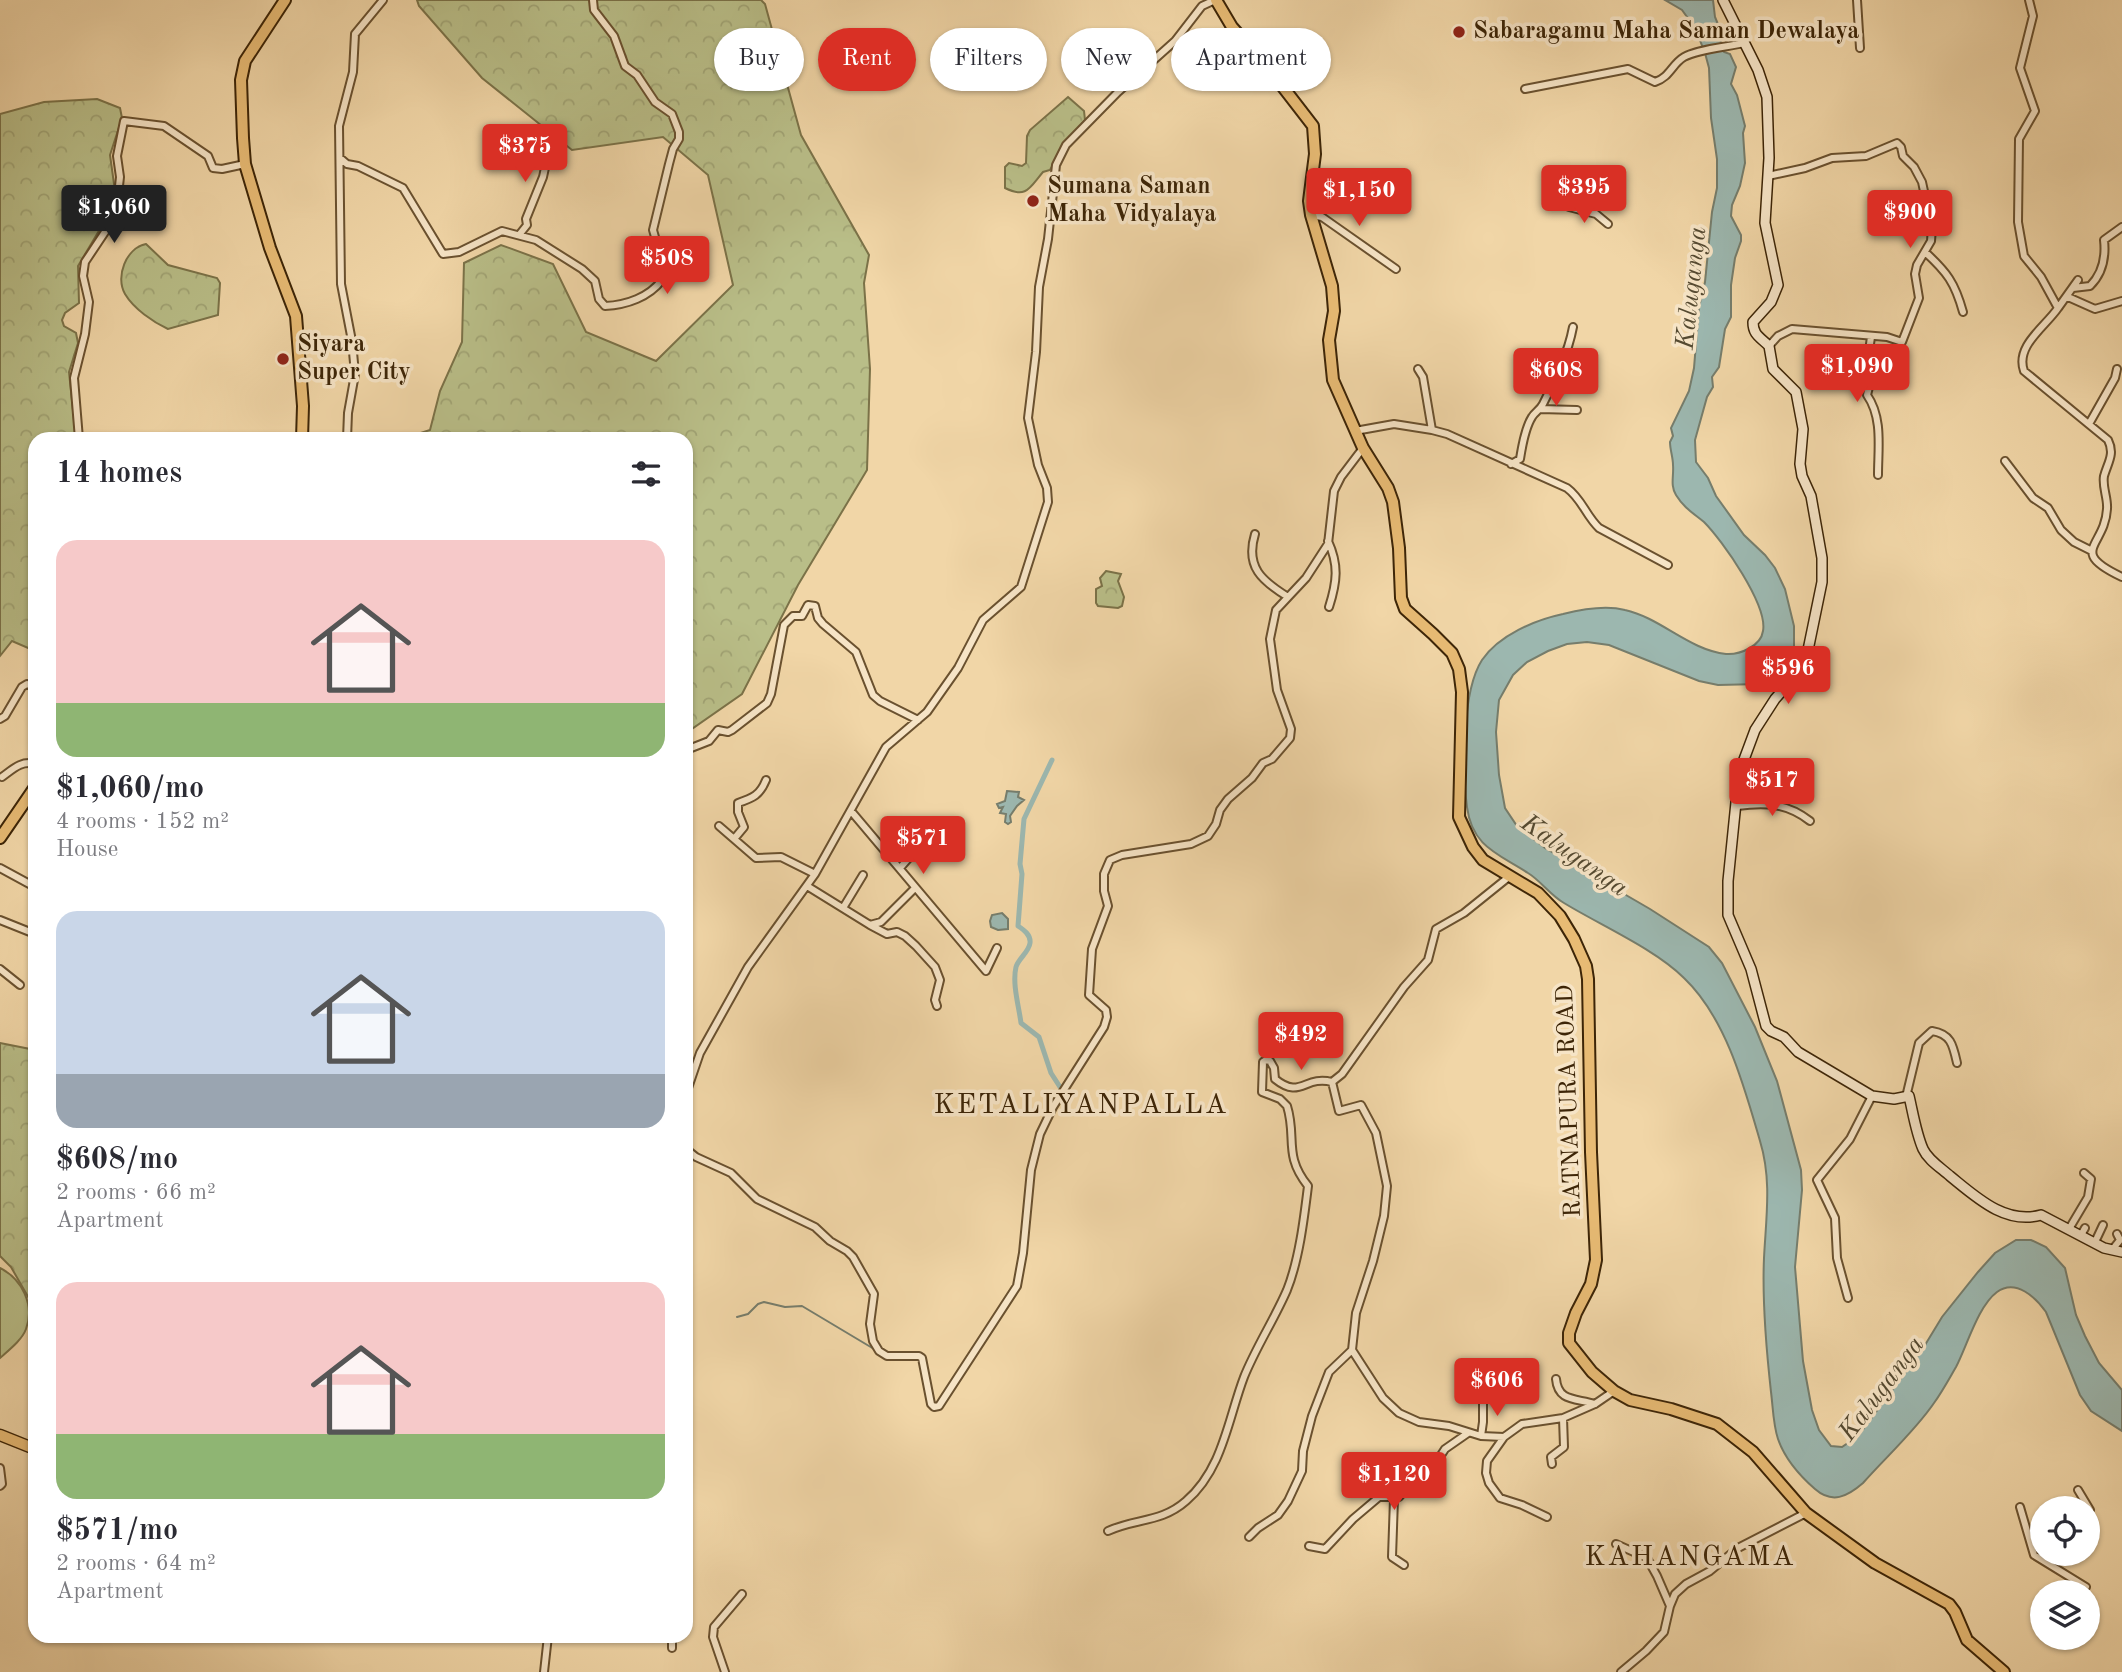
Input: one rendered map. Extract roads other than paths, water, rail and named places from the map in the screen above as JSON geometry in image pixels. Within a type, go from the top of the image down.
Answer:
[{"type":"highway","points":[[285,0],[245,61],[241,80],[245,164],[270,248],[296,316],[303,406],[302,432]]},
{"type":"highway","name":"RATNAPURA ROAD","points":[[1215,0],[1232,27],[1266,65],[1313,126],[1315,154],[1309,201],[1332,286],[1334,311],[1329,340],[1333,380],[1363,448],[1388,488],[1393,502],[1399,548],[1401,598],[1405,609],[1451,653],[1459,669],[1462,692],[1459,817],[1473,847],[1483,860],[1538,893],[1560,916],[1586,966],[1596,1260],[1591,1284],[1569,1333],[1569,1343],[1592,1373],[1630,1400],[1693,1415],[1717,1424],[1753,1452],[1805,1513],[1875,1563],[1949,1604],[1967,1640],[2004,1672]]},
{"type":"highway","points":[[0,838],[28,797]]},
{"type":"main road","points":[[0,1435],[28,1446]]},
{"type":"street","points":[[347,432],[355,374],[352,341],[341,284],[340,126],[353,72],[355,34],[383,0]]},
{"type":"street","points":[[340,158],[347,164],[358,166],[403,188],[443,254],[458,252],[502,231],[519,234],[536,240],[582,269],[595,281],[599,299],[606,306],[639,299],[655,289],[662,280],[661,258],[653,230],[679,132],[672,114],[655,102],[637,75],[625,66],[614,36],[594,10],[593,0]]},
{"type":"street","points":[[693,1074],[700,1053],[748,967],[815,874],[886,747],[927,712],[958,668],[983,620],[1021,587],[1048,502],[1047,488],[1038,465],[1028,418],[1039,287],[1048,239],[1056,165],[1066,145],[1109,101],[1175,41],[1202,6],[1215,0]]},
{"type":"street","points":[[1723,0],[1758,70],[1768,97],[1766,223],[1778,285],[1771,302],[1753,322],[1753,329],[1756,336],[1769,346],[1773,369],[1796,392],[1803,429],[1800,464],[1811,496],[1820,542],[1822,582],[1802,668],[1775,699],[1755,730],[1740,773],[1728,881],[1728,915],[1751,970],[1766,1026],[1772,1031],[1784,1037],[1798,1052],[1872,1096],[1894,1099],[1909,1096],[1924,1152],[1987,1206],[2008,1214],[2032,1217],[2041,1215],[2069,1229],[2083,1231],[2104,1248],[2117,1251],[2120,1240],[2117,1234]]},
{"type":"street","points":[[1857,0],[1860,48]]},
{"type":"street","points":[[2029,0],[2033,16],[2020,68],[2035,111],[2019,139],[2018,222],[2024,256],[2058,308]]},
{"type":"street","points":[[1525,89],[1628,69],[1655,82],[1664,79],[1677,63],[1691,54],[1744,43]]},
{"type":"street","points":[[78,432],[74,378],[85,334],[89,302],[83,276],[85,262],[107,229],[118,195],[120,177],[117,156],[124,121],[164,126],[208,156],[213,167],[222,169],[245,164]]},
{"type":"street","points":[[519,234],[527,225],[526,219],[543,177],[548,154],[536,137]]},
{"type":"street","points":[[1768,176],[1805,168],[1832,158],[1866,156],[1896,143],[1901,147],[1903,156],[1914,167],[1927,199],[1932,228],[1931,241],[1917,264],[1915,274],[1919,298],[1902,342],[1887,337],[1792,329],[1778,336],[1769,346]]},
{"type":"street","points":[[1569,207],[1596,214],[1608,224]]},
{"type":"street","points":[[1311,215],[1322,217],[1396,269]]},
{"type":"street","points":[[2073,288],[2090,286],[2101,275],[2104,240],[2122,227]]},
{"type":"street","points":[[1925,253],[1946,268],[1963,312]]},
{"type":"street","points":[[2078,280],[2068,297],[2023,352],[2021,361],[2024,371],[2115,447],[2104,478],[2108,507],[2105,521],[2092,551],[2093,558],[2100,567],[2122,577]]},
{"type":"street","points":[[2068,297],[2095,309],[2122,302]]},
{"type":"street","points":[[1511,464],[1520,459],[1532,416],[1540,409],[1570,343],[1573,327]]},
{"type":"street","points":[[1871,337],[1869,351],[1877,355],[1867,395],[1874,404],[1878,424],[1878,475]]},
{"type":"street","points":[[1418,369],[1423,377],[1432,429]]},
{"type":"street","points":[[2089,424],[2115,378],[2117,369]]},
{"type":"street","points":[[2110,386],[2122,381]]},
{"type":"street","points":[[1540,409],[1577,410]]},
{"type":"street","points":[[1355,431],[1394,424],[1432,429],[1567,488],[1583,503],[1590,520],[1599,528],[1668,565]]},
{"type":"street","points":[[693,1155],[731,1173],[757,1199],[815,1227],[853,1257],[874,1294],[870,1324],[873,1341],[879,1351],[887,1356],[922,1358],[931,1404],[934,1407],[939,1406],[1017,1286],[1024,1253],[1031,1170],[1040,1134],[1053,1107],[1104,1027],[1106,1010],[1089,995],[1088,983],[1092,950],[1108,906],[1104,891],[1104,874],[1110,860],[1122,855],[1191,844],[1208,836],[1228,799],[1252,778],[1263,763],[1272,760],[1290,738],[1291,730],[1277,691],[1270,639],[1276,610],[1306,578],[1328,541],[1334,491],[1363,448]]},
{"type":"street","points":[[2004,461],[2033,498],[2048,508],[2062,530],[2074,542],[2092,551]]},
{"type":"street","points":[[1255,534],[1251,554],[1261,579],[1288,597]]},
{"type":"street","points":[[1328,541],[1337,567],[1336,587],[1329,607]]},
{"type":"street","points":[[693,747],[709,741],[718,730],[732,730],[767,703],[784,625],[793,615],[802,616],[808,605],[815,606],[818,618],[823,624],[856,652],[873,695],[918,720]]},
{"type":"street","points":[[0,719],[5,716],[22,687],[28,684]]},
{"type":"street","points":[[2,778],[28,763]]},
{"type":"street","points":[[734,839],[744,827],[738,812],[738,803],[757,796],[766,780]]},
{"type":"street","points":[[1737,806],[1786,806],[1810,821]]},
{"type":"street","points":[[851,811],[986,971],[996,955],[997,948]]},
{"type":"street","points":[[719,826],[757,858],[781,857],[815,874]]},
{"type":"street","points":[[900,869],[935,828]]},
{"type":"street","points":[[0,868],[28,883]]},
{"type":"street","points":[[843,908],[863,875]]},
{"type":"street","points":[[1332,1082],[1342,1074],[1404,987],[1428,960],[1436,929],[1464,913],[1510,876]]},
{"type":"street","points":[[807,886],[887,934],[897,932],[905,936],[935,967],[940,980],[935,1000],[937,1006]]},
{"type":"street","points":[[870,925],[881,922],[915,888]]},
{"type":"street","points":[[0,920],[28,931]]},
{"type":"street","points":[[0,969],[20,985]]},
{"type":"street","points":[[1906,1097],[1919,1043],[1933,1029],[1948,1036],[1953,1043],[1957,1063]]},
{"type":"street","points":[[1108,1531],[1122,1524],[1145,1522],[1168,1515],[1188,1500],[1207,1475],[1221,1451],[1243,1379],[1288,1288],[1304,1222],[1308,1186],[1293,1161],[1287,1106],[1280,1099],[1262,1092],[1263,1062],[1270,1061],[1275,1079],[1290,1088],[1320,1079],[1332,1082]]},
{"type":"street","points":[[1332,1082],[1339,1111],[1361,1105],[1367,1114],[1376,1133],[1387,1186],[1384,1216],[1356,1313],[1352,1350],[1354,1357],[1368,1373],[1383,1398],[1399,1413],[1419,1422],[1449,1426],[1481,1436],[1504,1437]]},
{"type":"street","points":[[1848,1298],[1837,1258],[1835,1218],[1817,1180],[1850,1139],[1872,1096]]},
{"type":"street","points":[[2069,1229],[2088,1197],[2091,1179],[2084,1173]]},
{"type":"street","points":[[2095,1242],[2103,1225]]},
{"type":"street","points":[[1249,1537],[1278,1515],[1288,1502],[1302,1471],[1303,1451],[1312,1416],[1329,1372],[1352,1350]]},
{"type":"street","points":[[1556,1380],[1557,1390],[1562,1395],[1595,1404]]},
{"type":"street","points":[[1547,1517],[1522,1504],[1500,1498],[1489,1483],[1486,1473],[1488,1461],[1504,1437],[1522,1424],[1563,1418],[1595,1404],[1614,1391]]},
{"type":"street","points":[[1481,1436],[1483,1397]]},
{"type":"street","points":[[1552,1464],[1551,1457],[1564,1447],[1563,1418]]},
{"type":"street","points":[[1309,1546],[1325,1549],[1353,1519],[1380,1497],[1399,1497],[1412,1482],[1430,1472],[1445,1449],[1468,1433]]},
{"type":"street","points":[[0,1468],[0,1486]]},
{"type":"street","points":[[2078,1490],[2082,1496]]},
{"type":"street","points":[[1394,1499],[1392,1558],[1404,1565]]},
{"type":"street","points":[[2020,1507],[2035,1555],[2075,1580]]},
{"type":"street","points":[[1621,1672],[1664,1632],[1675,1594],[1686,1584],[1710,1571],[1738,1548],[1805,1513]]},
{"type":"street","points":[[1616,1544],[1647,1558],[1670,1606]]},
{"type":"street","points":[[725,1672],[713,1637],[714,1627],[743,1594]]},
{"type":"street","points":[[544,1672],[547,1643]]},
{"type":"street","points":[[672,1643],[672,1648]]},
{"type":"water","points":[[1665,0],[1713,0],[1721,46],[1724,52],[1730,54],[1736,67],[1731,84],[1737,95],[1745,126],[1745,163],[1731,216],[1741,235],[1741,241],[1731,285],[1731,317],[1725,329],[1719,367],[1712,377],[1713,387],[1707,397],[1695,440],[1696,462],[1744,535],[1775,568],[1785,589],[1794,626],[1794,648],[1791,657],[1774,677],[1760,684],[1718,685],[1699,681],[1609,645],[1587,642],[1567,644],[1527,662],[1513,675],[1499,700],[1496,732],[1505,808],[1517,826],[1545,848],[1709,947],[1722,963],[1755,1027],[1777,1081],[1801,1170],[1802,1190],[1795,1267],[1803,1361],[1812,1410],[1819,1430],[1831,1446],[1842,1447],[1858,1436],[1922,1350],[1942,1317],[1978,1272],[1995,1253],[2016,1240],[2031,1240],[2046,1247],[2065,1268],[2076,1315],[2085,1336],[2099,1363],[2122,1390],[2122,1431],[2091,1411],[2080,1395],[2042,1307],[2018,1288],[2004,1288],[1990,1298],[1984,1307],[1956,1367],[1926,1413],[1863,1483],[1839,1497],[1821,1494],[1803,1478],[1784,1453],[1776,1433],[1764,1308],[1766,1170],[1747,1098],[1722,1033],[1699,994],[1672,967],[1643,947],[1559,900],[1533,876],[1489,848],[1475,832],[1467,807],[1464,773],[1465,731],[1475,674],[1489,651],[1508,636],[1552,617],[1602,608],[1638,614],[1700,647],[1726,654],[1737,653],[1754,645],[1763,631],[1763,620],[1758,606],[1732,558],[1704,522],[1682,503],[1673,488],[1671,428],[1689,391],[1694,368],[1699,307],[1705,282],[1717,188],[1717,159],[1711,118],[1709,68],[1705,53],[1695,28],[1682,10]]},
{"type":"water","points":[[1007,791],[1019,792],[1018,797],[1024,800],[1010,816],[1011,822],[1008,824],[1005,822],[1006,814],[1000,813],[1003,807],[999,808],[997,804],[1005,801]]},
{"type":"water","points":[[1002,913],[1008,919],[1008,929],[998,930],[991,927],[992,915]]},
{"type":"waterway","points":[[1052,760],[1024,819],[1018,926],[1028,935],[1030,943],[1017,964],[1015,981],[1021,1023],[1039,1037],[1051,1073],[1060,1087],[1064,1087]]},
{"type":"waterway","points":[[737,1317],[748,1314],[764,1302],[785,1307],[802,1306],[874,1349]]},
{"type":"place","name":"Sabaragamu Maha Saman Dewalaya","points":[[1459,32]]},
{"type":"place","name":"Sumana Saman Maha Vidyalaya","points":[[1033,201]]},
{"type":"place","name":"Siyara Super City","points":[[283,359]]},
{"type":"district","name":"KETALIYANPALLA","points":[[1081,1106]]},
{"type":"district","name":"KAHANGAMA","points":[[1690,1558]]},
{"type":"water label","name":"Kaluganga","points":[[1692,288]]},
{"type":"water label","name":"Kaluganga","points":[[1574,856]]},
{"type":"water label","name":"Kaluganga","points":[[1882,1389]]}]
